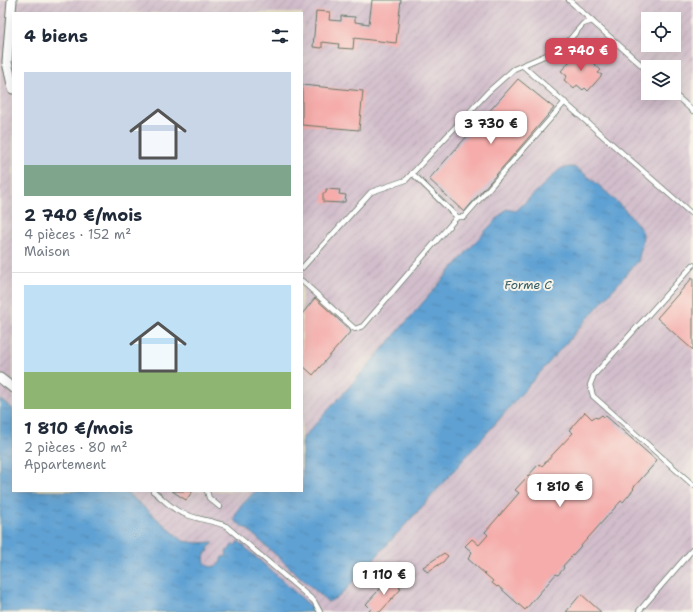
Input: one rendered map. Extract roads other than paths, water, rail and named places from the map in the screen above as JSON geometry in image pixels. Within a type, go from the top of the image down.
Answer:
[{"type":"street","points":[[12,0],[7,62],[12,84]]},
{"type":"street","points":[[0,378],[12,387]]},
{"type":"lane","points":[[569,0],[641,65]]},
{"type":"lane","points":[[303,267],[370,192],[406,180],[488,92],[514,69],[564,46],[583,24],[592,21]]},
{"type":"lane","points":[[523,66],[693,215]]},
{"type":"lane","points":[[681,100],[693,111]]},
{"type":"lane","points":[[412,173],[457,217],[464,217],[564,102]]},
{"type":"lane","points":[[303,282],[355,329],[363,326],[457,217]]},
{"type":"lane","points":[[693,264],[594,375],[590,385],[593,396],[693,485]]},
{"type":"lane","points":[[154,492],[178,511],[193,517],[213,521],[226,526],[314,601],[320,612]]},
{"type":"lane","points":[[207,492],[209,498],[220,507]]},
{"type":"lane","points":[[639,611],[693,549]]},
{"type":"water","name":"Forme C","points":[[569,167],[581,171],[601,187],[633,219],[643,234],[638,261],[428,500],[340,596],[328,602],[245,527],[244,528],[234,520],[238,509],[254,492],[303,492],[303,438],[506,209],[516,211],[560,169]]},
{"type":"water","points":[[0,399],[12,408],[12,492],[126,492],[183,541],[198,543],[213,542],[213,544],[208,548],[209,551],[206,552],[204,558],[205,563],[210,567],[216,566],[220,563],[222,557],[227,555],[226,551],[229,550],[232,545],[236,545],[238,541],[317,612],[0,612]]}]
